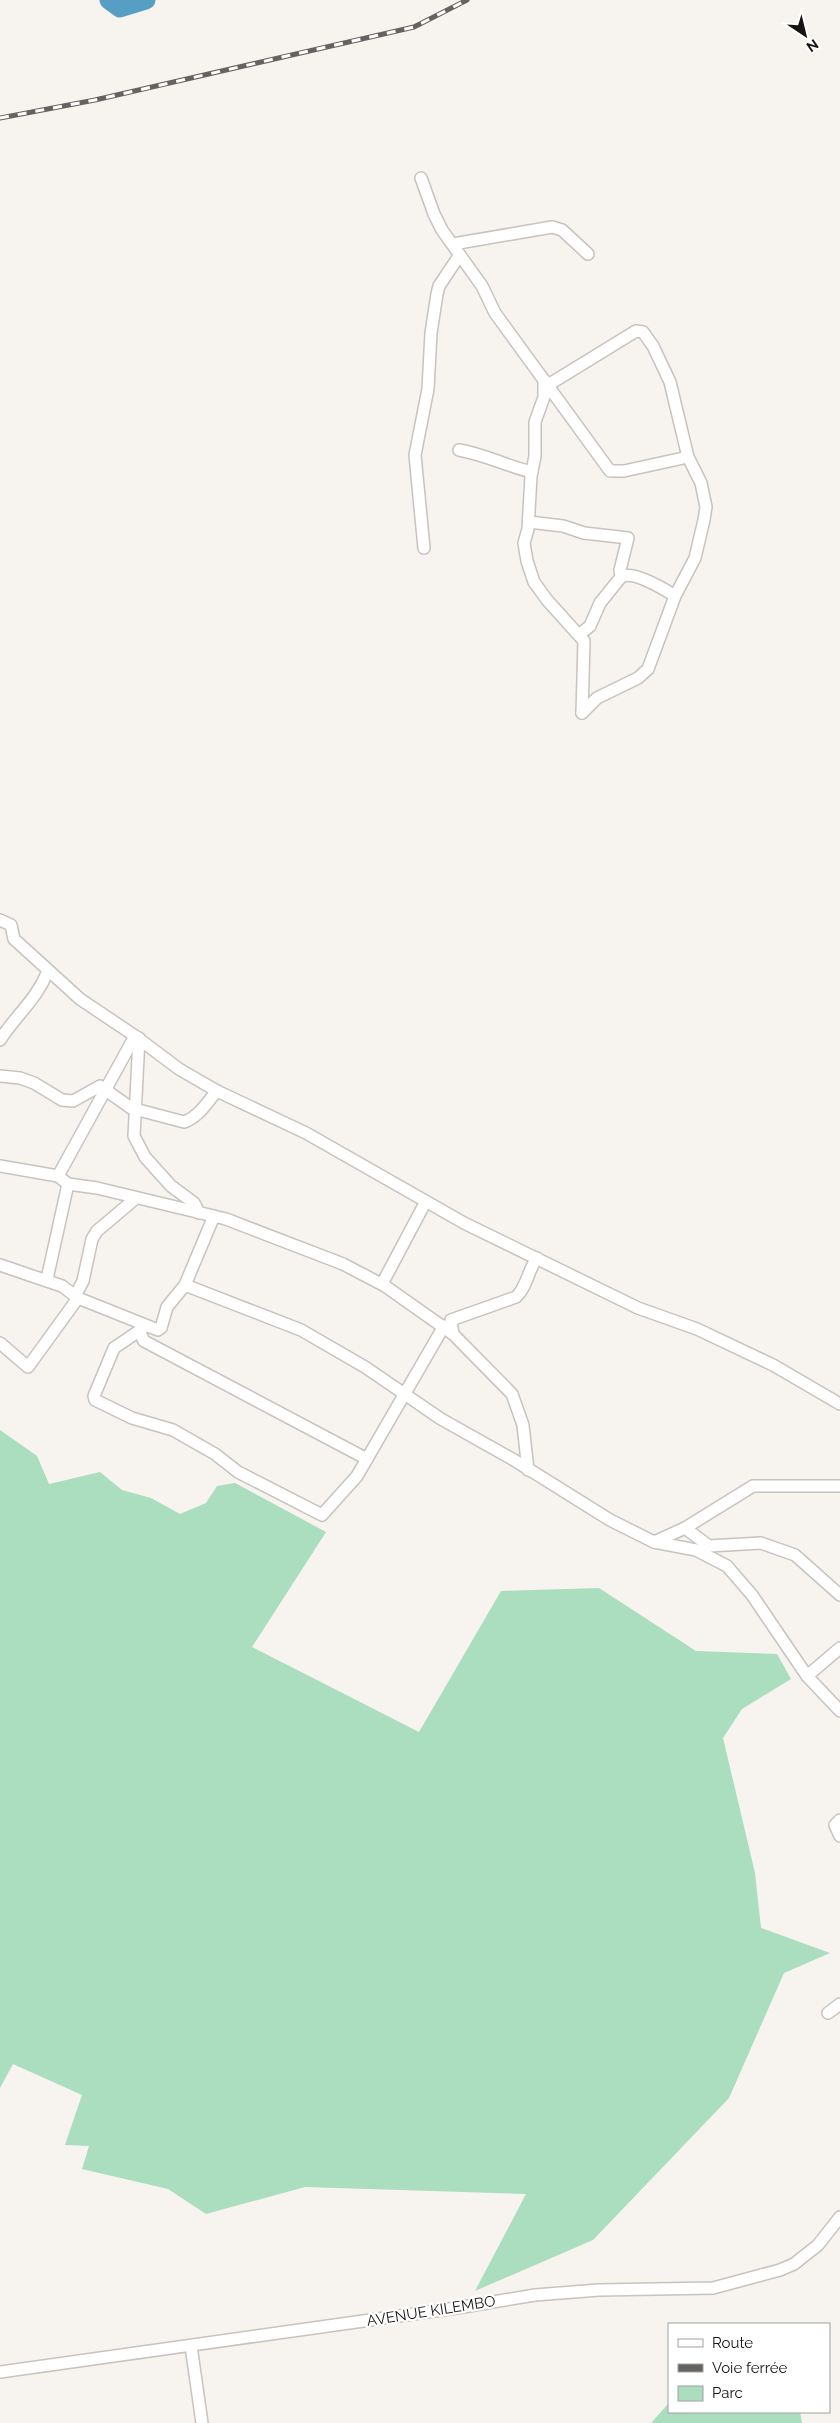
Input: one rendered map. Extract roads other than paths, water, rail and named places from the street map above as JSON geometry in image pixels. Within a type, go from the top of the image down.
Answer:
[{"type":"street","points":[[421,178],[434,214],[459,256],[482,286],[495,313],[613,472],[688,457]]},
{"type":"street","points":[[453,244],[552,226],[562,230],[588,254]]},
{"type":"street","points":[[424,548],[415,455],[428,389],[431,333],[437,294],[439,286],[459,256]]},
{"type":"street","points":[[636,332],[643,332],[653,346],[670,382],[688,457],[701,483],[706,507],[697,554],[675,596],[648,669],[638,678],[597,698],[582,713],[581,687],[585,648],[580,634],[547,600],[534,582],[527,564],[524,543],[529,522],[532,472],[535,456],[535,422],[544,397],[546,382],[636,332]]},
{"type":"street","points":[[459,450],[493,458],[515,468],[532,472]]},
{"type":"street","points":[[529,522],[563,526],[584,533],[626,537],[628,540],[620,570],[621,577]]},
{"type":"street","points":[[580,634],[590,626],[600,603],[621,577],[627,575],[646,580],[675,596]]},
{"type":"street","points":[[0,920],[11,925],[14,939],[80,999],[137,1037],[179,1069],[217,1091],[306,1133],[425,1203],[638,1308],[697,1329],[773,1366],[840,1404]]},
{"type":"street","points":[[0,1040],[13,1020],[28,1007],[41,988],[48,971]]},
{"type":"street","points":[[58,1176],[105,1088],[137,1037]]},
{"type":"street","points":[[137,1037],[134,1136],[145,1157],[171,1186],[194,1203],[199,1213]]},
{"type":"street","points":[[0,1076],[20,1078],[34,1082],[62,1100],[73,1101],[100,1086],[105,1088],[124,1105],[136,1110],[184,1122],[191,1120],[199,1113],[217,1091]]},
{"type":"street","points":[[0,1166],[58,1176],[68,1184],[97,1188],[214,1216],[287,1241],[343,1264],[382,1284],[448,1330],[512,1394],[523,1425],[528,1470]]},
{"type":"street","points":[[47,1280],[68,1184]]},
{"type":"street","points":[[0,1343],[28,1367],[76,1297],[83,1281],[92,1239],[97,1231],[136,1198]]},
{"type":"street","points":[[382,1284],[425,1203]]},
{"type":"street","points":[[0,1265],[62,1286],[76,1297],[142,1329],[158,1330],[161,1328],[167,1307],[185,1284],[214,1216]]},
{"type":"street","points":[[142,1329],[114,1348],[94,1396],[95,1400],[132,1418],[173,1430],[215,1454],[238,1472],[322,1515],[356,1476],[405,1394],[448,1330],[451,1320],[516,1297],[521,1293],[530,1267],[537,1258]]},
{"type":"street","points":[[185,1284],[301,1330],[365,1367],[441,1419],[528,1470],[579,1503],[654,1542],[696,1550],[727,1566],[752,1594],[807,1676],[840,1711]]},
{"type":"street","points":[[142,1329],[144,1341],[367,1459]]},
{"type":"street","points":[[654,1542],[685,1528],[753,1486],[840,1486]]},
{"type":"street","points":[[685,1528],[709,1546],[761,1543],[795,1555],[840,1596]]},
{"type":"street","points":[[807,1676],[840,1648]]},
{"type":"street","points":[[840,1820],[835,1825],[840,1836]]},
{"type":"street","points":[[828,2012],[840,2004]]},
{"type":"street","name":"AVENUE KILEMBO","points":[[0,2372],[535,2295],[599,2290],[713,2288],[780,2270],[794,2264],[818,2245],[840,2217]]},
{"type":"street","points":[[191,2346],[202,2423]]},
{"type":"waterway","points":[[109,0],[120,8],[146,0]]},
{"type":"railway","points":[[0,118],[95,100],[414,27],[467,0]]}]
